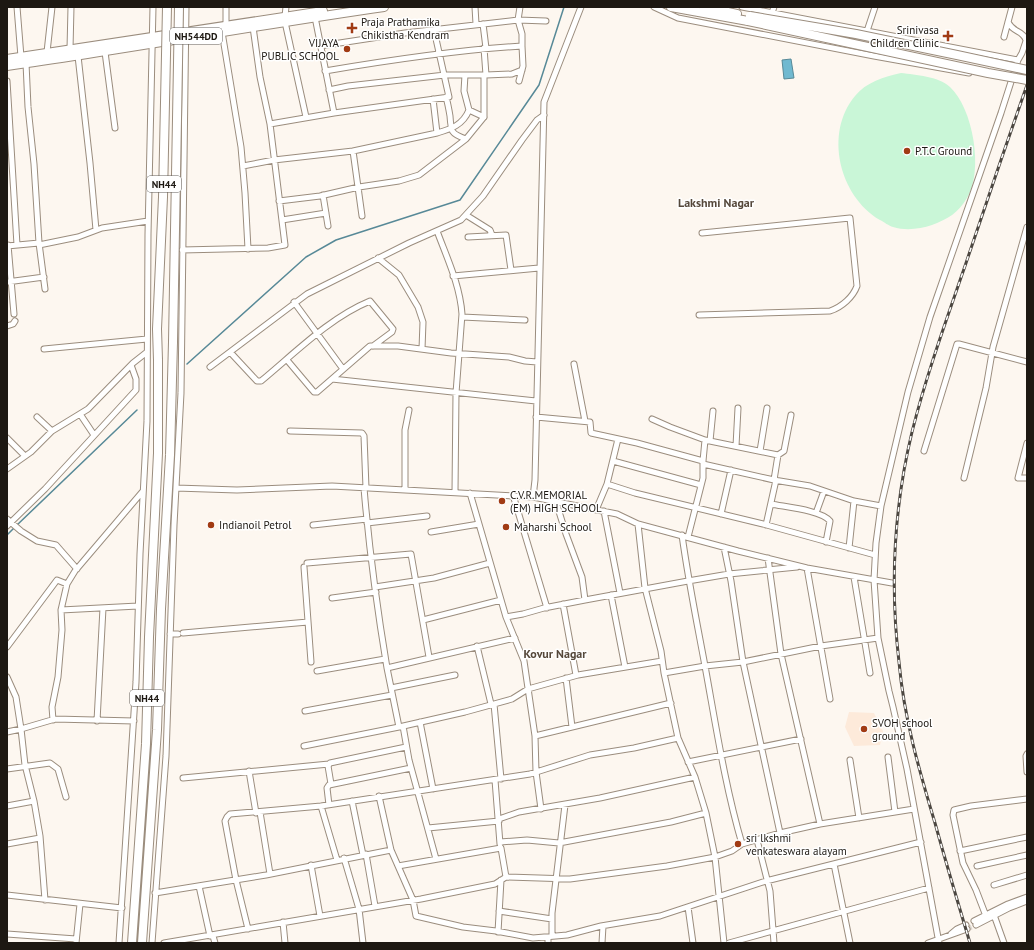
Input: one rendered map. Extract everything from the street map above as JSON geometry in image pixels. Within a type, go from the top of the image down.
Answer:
[{"type":"highway","name":"NH44","points":[[132,943],[146,744],[149,637],[158,453],[158,329],[163,196],[167,7]]},
{"type":"highway","name":"NH44","points":[[142,943],[168,562],[180,7]]},
{"type":"highway","name":"NH544DD","points":[[7,66],[47,52],[152,40],[285,19],[348,7]]},
{"type":"highway","name":"NH544DD","points":[[224,28],[253,27],[285,19],[315,18],[384,7]]},
{"type":"highway","points":[[672,7],[863,36],[1027,70]]},
{"type":"highway","points":[[704,7],[749,19],[980,71],[1027,80]]},
{"type":"highway","name":"NH544DD","points":[[7,59],[24,60],[78,56],[105,52],[152,40]]},
{"type":"street","points":[[16,7],[24,60],[34,164],[39,244],[46,289]]},
{"type":"street","points":[[47,52],[52,7]]},
{"type":"street","points":[[70,49],[71,7]]},
{"type":"street","points":[[119,943],[134,721],[147,421],[148,221],[153,7]]},
{"type":"street","points":[[152,943],[166,756],[170,634],[168,562],[176,488],[181,394],[186,7]]},
{"type":"street","points":[[226,7],[224,28],[243,166],[248,249]]},
{"type":"street","points":[[286,7],[285,19],[306,117]]},
{"type":"street","points":[[475,7],[476,24]]},
{"type":"street","points":[[520,7],[518,20],[522,34],[522,70],[520,82]]},
{"type":"street","points":[[533,497],[535,480],[544,102],[581,7]]},
{"type":"street","points":[[654,7],[678,18],[874,56],[1011,80]]},
{"type":"street","points":[[742,7],[1018,60]]},
{"type":"street","points":[[772,13],[774,7]]},
{"type":"street","points":[[867,31],[875,7]]},
{"type":"street","points":[[1004,37],[1012,7]]},
{"type":"street","points":[[315,18],[334,113]]},
{"type":"street","points":[[320,46],[476,24],[518,20],[546,21]]},
{"type":"street","points":[[939,941],[904,754],[888,691],[878,638],[874,580],[875,555],[881,506],[908,392],[930,317],[1001,113],[1011,80],[1027,39],[1023,34],[1011,28],[1008,22]]},
{"type":"street","points":[[280,201],[323,195],[419,176],[466,139],[484,117],[485,48],[483,24]]},
{"type":"street","points":[[182,250],[248,249],[285,245],[270,124],[260,77],[253,27]]},
{"type":"street","points":[[270,124],[306,117],[449,97],[434,30]]},
{"type":"street","points":[[325,71],[485,48],[522,46]]},
{"type":"street","points":[[105,52],[115,128]]},
{"type":"street","points":[[78,56],[96,230]]},
{"type":"street","points":[[329,90],[348,86],[445,75],[512,74],[522,70]]},
{"type":"street","points":[[243,166],[274,160],[353,151],[451,129],[464,120],[469,110],[464,91],[464,75]]},
{"type":"street","points":[[7,81],[17,245]]},
{"type":"street","points":[[446,97],[450,114],[451,129],[456,136],[466,139]]},
{"type":"street","points":[[433,99],[437,133]]},
{"type":"street","points":[[469,110],[484,117]]},
{"type":"street","points":[[210,367],[294,302],[307,294],[378,258],[459,222],[483,196],[537,120],[544,115]]},
{"type":"street","points":[[353,151],[362,216]]},
{"type":"street","points":[[323,195],[328,226]]},
{"type":"street","points":[[282,220],[326,213]]},
{"type":"street","points":[[466,215],[490,230],[492,235]]},
{"type":"street","points":[[698,315],[830,311],[839,307],[845,302],[856,291],[857,286],[850,218],[702,233]]},
{"type":"street","points":[[14,314],[9,282],[8,245],[39,244],[78,237],[96,230],[148,221]]},
{"type":"street","points":[[964,478],[986,388],[993,347],[1027,227]]},
{"type":"street","points":[[437,231],[453,276],[461,304],[462,317],[456,393],[455,492]]},
{"type":"street","points":[[468,237],[504,234],[507,236],[511,270]]},
{"type":"street","points":[[378,258],[399,275],[418,307],[424,322],[422,349]]},
{"type":"street","points":[[453,276],[539,268]]},
{"type":"street","points":[[9,282],[44,277]]},
{"type":"street","points":[[230,352],[257,381],[260,382],[317,334],[356,307],[370,301],[393,329],[392,332],[374,346]]},
{"type":"street","points":[[294,302],[343,369]]},
{"type":"street","points":[[462,317],[525,320]]},
{"type":"street","points":[[7,326],[13,324],[15,321]]},
{"type":"street","points":[[44,349],[147,339]]},
{"type":"street","points":[[924,451],[957,344],[993,352],[1027,362]]},
{"type":"street","points":[[287,360],[314,392],[317,392],[370,346],[398,346],[459,354],[509,357],[537,362]]},
{"type":"street","points":[[7,469],[25,456],[52,431],[88,409],[130,365],[147,352]]},
{"type":"street","points":[[574,364],[585,421]]},
{"type":"street","points":[[77,569],[56,545],[37,540],[9,523],[45,489],[136,390],[136,378],[130,365]]},
{"type":"street","points":[[332,379],[536,401]]},
{"type":"street","points":[[736,446],[738,408]]},
{"type":"street","points":[[760,451],[767,408]]},
{"type":"street","points":[[405,490],[405,430],[410,410]]},
{"type":"street","points":[[688,537],[701,485],[703,463],[713,411]]},
{"type":"street","points":[[80,414],[94,435]]},
{"type":"street","points":[[652,419],[707,440],[778,455],[784,451],[791,415]]},
{"type":"street","points":[[37,417],[52,431]]},
{"type":"street","points":[[536,417],[590,422],[591,433],[731,470],[810,486],[854,501],[881,506]]},
{"type":"street","points":[[290,431],[362,433],[364,436],[367,521],[385,659],[392,695],[436,858]]},
{"type":"street","points":[[7,438],[25,456]]},
{"type":"street","points":[[596,510],[613,462],[618,439]]},
{"type":"street","points":[[1027,443],[1018,478],[1027,478]]},
{"type":"street","points":[[766,525],[771,504],[778,455]]},
{"type":"street","points":[[613,462],[701,485]]},
{"type":"street","points":[[721,514],[731,470]]},
{"type":"street","points":[[606,484],[635,493],[766,525],[875,555]]},
{"type":"street","points":[[176,488],[237,490],[332,486],[533,497],[617,514],[638,524],[805,567],[892,583]]},
{"type":"street","points":[[53,720],[52,707],[58,677],[62,630],[61,610],[67,584],[77,569],[143,491]]},
{"type":"street","points":[[816,513],[824,491]]},
{"type":"street","points":[[470,493],[506,617],[524,661],[535,736],[536,772],[541,809]]},
{"type":"street","points":[[513,495],[547,608]]},
{"type":"street","points":[[849,548],[854,501]]},
{"type":"street","points":[[556,502],[582,578],[585,600]]},
{"type":"street","points":[[771,504],[816,513],[829,520],[826,542]]},
{"type":"street","points":[[604,511],[620,593]]},
{"type":"street","points":[[313,525],[427,516]]},
{"type":"street","points":[[431,532],[479,524]]},
{"type":"street","points":[[638,524],[645,588],[678,738],[695,777],[706,813],[715,857],[724,943]]},
{"type":"street","points":[[682,535],[688,581],[721,755],[733,814],[742,844]]},
{"type":"street","points":[[724,547],[730,574],[743,662],[760,748],[780,833]]},
{"type":"street","points":[[311,662],[306,565],[371,556],[411,554],[430,657]]},
{"type":"street","points":[[768,558],[781,654],[820,824]]},
{"type":"street","points":[[332,598],[434,578],[490,563]]},
{"type":"street","points":[[506,617],[645,588],[730,574],[805,567]]},
{"type":"street","points":[[805,567],[830,698]]},
{"type":"street","points":[[854,577],[870,673]]},
{"type":"street","points":[[7,647],[57,580],[67,584]]},
{"type":"street","points":[[611,595],[625,667]]},
{"type":"street","points":[[423,620],[501,600]]},
{"type":"street","points":[[563,604],[576,675]]},
{"type":"street","points":[[61,610],[138,606]]},
{"type":"street","points":[[97,721],[103,608]]},
{"type":"street","points":[[170,634],[308,622]]},
{"type":"street","points":[[387,668],[515,638]]},
{"type":"street","points":[[664,673],[705,666],[743,662],[821,646],[878,638]]},
{"type":"street","points":[[477,646],[492,704],[501,779]]},
{"type":"street","points":[[317,671],[385,659]]},
{"type":"street","points":[[304,746],[420,722],[512,699],[528,689],[576,675],[662,661]]},
{"type":"street","points":[[391,688],[455,675]]},
{"type":"street","points":[[7,677],[16,697],[25,765],[34,801],[40,838],[45,900]]},
{"type":"street","points":[[566,678],[572,727]]},
{"type":"street","points":[[306,711],[392,695]]},
{"type":"street","points":[[535,736],[671,703]]},
{"type":"street","points":[[7,732],[53,720],[134,721]]},
{"type":"street","points":[[420,722],[433,789]]},
{"type":"street","points":[[248,929],[236,880],[225,818],[230,814],[329,805],[379,796],[501,779],[536,772],[590,755],[634,748],[678,738]]},
{"type":"street","points":[[688,762],[800,739]]},
{"type":"street","points":[[183,778],[329,764],[332,762],[406,747]]},
{"type":"street","points":[[1027,754],[1027,772]]},
{"type":"street","points":[[888,757],[894,812]]},
{"type":"street","points":[[850,760],[859,818]]},
{"type":"street","points":[[7,769],[25,765],[50,763],[58,769],[66,797]]},
{"type":"street","points":[[329,764],[331,784]]},
{"type":"street","points":[[329,805],[327,788],[331,784],[411,768]]},
{"type":"street","points":[[249,771],[270,874]]},
{"type":"street","points":[[428,828],[499,820],[519,812],[566,805],[695,777]]},
{"type":"street","points":[[495,780],[504,879],[499,911],[498,932]]},
{"type":"street","points":[[379,796],[391,850],[413,900],[416,916],[463,927],[533,938],[567,934],[660,916],[768,881],[921,842]]},
{"type":"street","points":[[986,916],[976,890],[962,863],[953,815],[954,810],[971,806],[1027,799]]},
{"type":"street","points":[[7,806],[34,801]]},
{"type":"street","points":[[352,801],[376,906]]},
{"type":"street","points":[[548,943],[566,805]]},
{"type":"street","points":[[321,806],[337,860]]},
{"type":"street","points":[[164,943],[413,900],[495,884],[504,879],[570,879],[638,871],[715,857],[742,844],[780,833],[820,824],[914,809]]},
{"type":"street","points":[[500,842],[527,840],[560,842],[671,822],[706,813]]},
{"type":"street","points":[[960,851],[1027,837]]},
{"type":"street","points":[[7,844],[40,838]]},
{"type":"street","points":[[757,840],[768,881],[774,943]]},
{"type":"street","points":[[398,866],[436,858],[500,848]]},
{"type":"street","points":[[155,892],[270,874],[344,858],[391,850]]},
{"type":"street","points":[[977,866],[1027,855]]},
{"type":"street","points":[[344,858],[359,909],[363,943]]},
{"type":"street","points":[[834,864],[850,943]]},
{"type":"street","points":[[311,865],[320,916]]},
{"type":"street","points":[[994,885],[1027,876]]},
{"type":"street","points":[[199,886],[211,936],[215,943]]},
{"type":"street","points":[[729,943],[929,888]]},
{"type":"street","points":[[7,895],[122,908]]},
{"type":"street","points":[[1027,897],[1008,904],[975,923],[1027,901]]},
{"type":"street","points":[[7,934],[76,941],[80,904]]},
{"type":"street","points":[[688,907],[693,943]]},
{"type":"street","points":[[499,911],[552,919]]},
{"type":"street","points":[[994,916],[1004,943]]},
{"type":"street","points":[[283,922],[285,943]]},
{"type":"street","points":[[602,943],[603,926]]},
{"type":"street","points":[[928,943],[939,941],[951,935],[957,929],[966,927]]},
{"type":"shaded area","name":"SVOH school ground","points":[[849,712],[874,713],[883,731],[880,745],[854,746],[845,727]]},
{"type":"green space","name":"P.T.C Ground","points":[[901,73],[933,78],[950,87],[965,109],[974,140],[975,172],[972,186],[967,198],[960,208],[948,218],[938,223],[913,229],[898,228],[880,220],[866,209],[854,196],[840,163],[838,145],[840,128],[845,111],[859,91],[882,78]]},
{"type":"water","points":[[791,59],[794,78],[784,79],[782,60]]},
{"type":"waterway","points":[[187,364],[306,257],[336,240],[460,200],[539,85],[564,7]]},
{"type":"waterway","points":[[17,525],[137,410]]},
{"type":"waterway","points":[[7,535],[14,528]]},
{"type":"tunnel","points":[[967,929],[976,925]]},
{"type":"railway","points":[[970,943],[918,764],[904,703],[896,633],[894,576],[895,547],[901,489],[912,432],[930,369],[1027,85]]},
{"type":"place","name":"Praja Prathamika Chikistha Kendram","points":[[352,28]]},
{"type":"place","name":"Srinivasa Children Clinic","points":[[948,36]]},
{"type":"place","name":"VIJAYA PUBLIC SCHOOL","points":[[347,49]]},
{"type":"place","name":"P.T.C Ground","points":[[907,151]]},
{"type":"place","name":"C.V.R.MEMORIAL (EM) HIGH SCHOOL","points":[[502,501]]},
{"type":"place","name":"Indianoil Petrol","points":[[211,525]]},
{"type":"place","name":"Maharshi School","points":[[506,527]]},
{"type":"place","name":"SVOH school ground","points":[[864,729]]},
{"type":"place","name":"sri lkshmi venkateswara alayam","points":[[738,844]]},
{"type":"district","name":"Lakshmi Nagar","points":[[716,203]]},
{"type":"district","name":"Kovur Nagar","points":[[555,654]]}]
